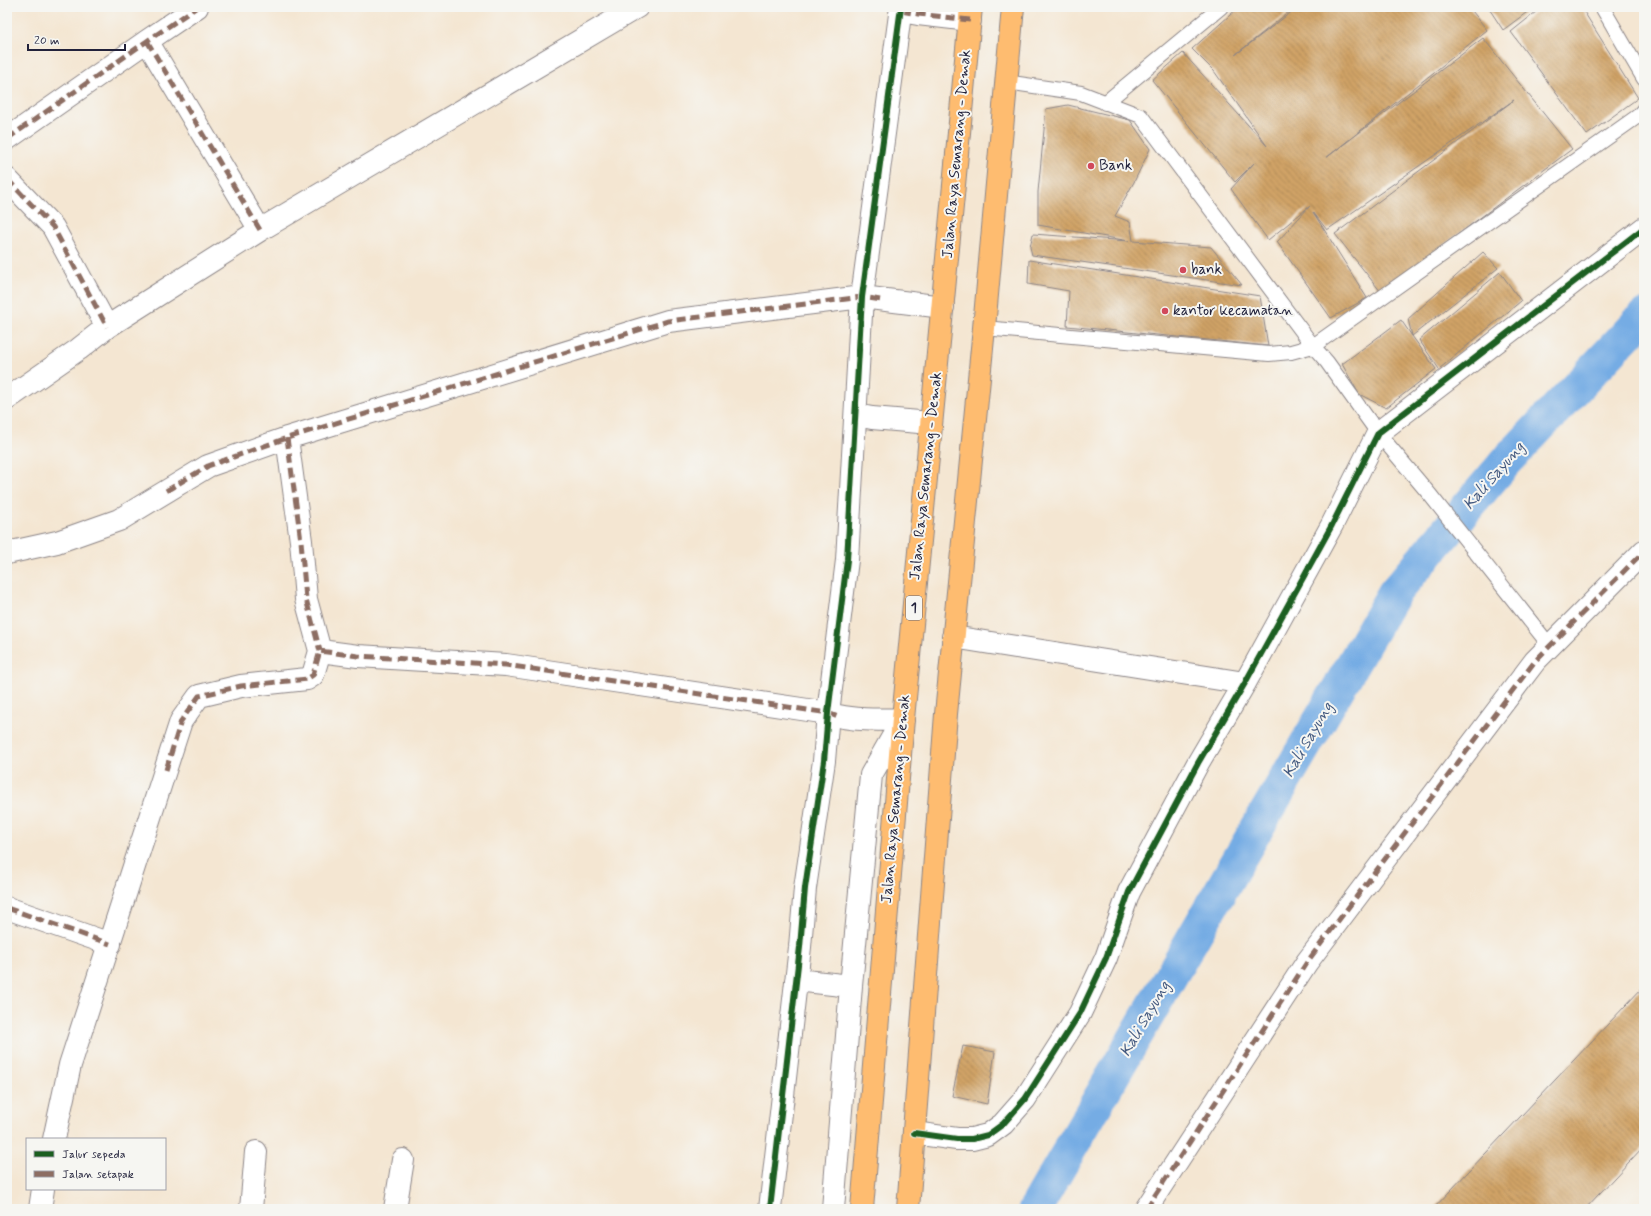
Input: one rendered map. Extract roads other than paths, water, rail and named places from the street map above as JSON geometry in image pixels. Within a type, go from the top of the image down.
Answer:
[{"type":"highway","points":[[908,1209],[953,637],[1014,7]]},
{"type":"highway","name":"Jalan Raya Semarang - Demak","points":[[862,1209],[876,1038],[896,719],[922,422],[965,15]]},
{"type":"street","points":[[7,139],[147,40],[197,7]]},
{"type":"street","points":[[7,399],[79,349],[107,326],[260,230],[637,7]]},
{"type":"street","points":[[770,1209],[802,980],[800,947],[805,888],[824,761],[833,715],[847,560],[864,416],[872,298],[906,11],[965,15]]},
{"type":"street","points":[[147,40],[260,230]]},
{"type":"street","points":[[7,179],[53,227],[107,326]]},
{"type":"street","points":[[914,1133],[957,1139],[972,1139],[988,1135],[1003,1124],[1025,1099],[1080,1013],[1106,958],[1129,892],[1198,763],[1245,683],[1332,526],[1378,433],[1644,228]]},
{"type":"street","points":[[7,553],[57,542],[119,520],[208,466],[287,438],[668,321],[872,298],[934,306]]},
{"type":"street","points":[[864,416],[922,422]]},
{"type":"street","points":[[54,1138],[70,1065],[181,722],[199,696],[241,686],[307,679],[313,675],[320,651],[306,599],[302,541],[287,438]]},
{"type":"street","points":[[1146,1209],[1307,962],[1535,661],[1644,551]]},
{"type":"street","points":[[953,637],[1245,683]]},
{"type":"street","points":[[320,651],[358,656],[506,665],[833,715],[896,719],[871,775],[843,985],[847,1036],[833,1209]]},
{"type":"street","points":[[7,908],[110,944]]},
{"type":"street","points":[[802,980],[843,985]]},
{"type":"street","points":[[847,1036],[876,1038]]},
{"type":"street","points":[[251,1209],[256,1152]]},
{"type":"street","points":[[395,1209],[403,1160]]},
{"type":"street","points":[[40,1209],[43,1190]]},
{"type":"lane","points":[[1106,103],[1221,7]]},
{"type":"lane","points":[[1602,7],[1644,79]]},
{"type":"lane","points":[[1006,82],[1081,93],[1141,116],[1313,346],[1327,362],[1378,433],[1431,496],[1550,646]]},
{"type":"lane","points":[[984,328],[1269,354],[1291,352],[1313,346],[1638,116],[1644,109]]},
{"type":"waterway","name":"Kali Sayung","points":[[1035,1209],[1394,593],[1505,463],[1644,316]]},
{"type":"place","name":"Bank","points":[[1091,166]]},
{"type":"place","name":"bank","points":[[1183,270]]},
{"type":"place","name":"kantor kecamatan","points":[[1165,311]]}]
